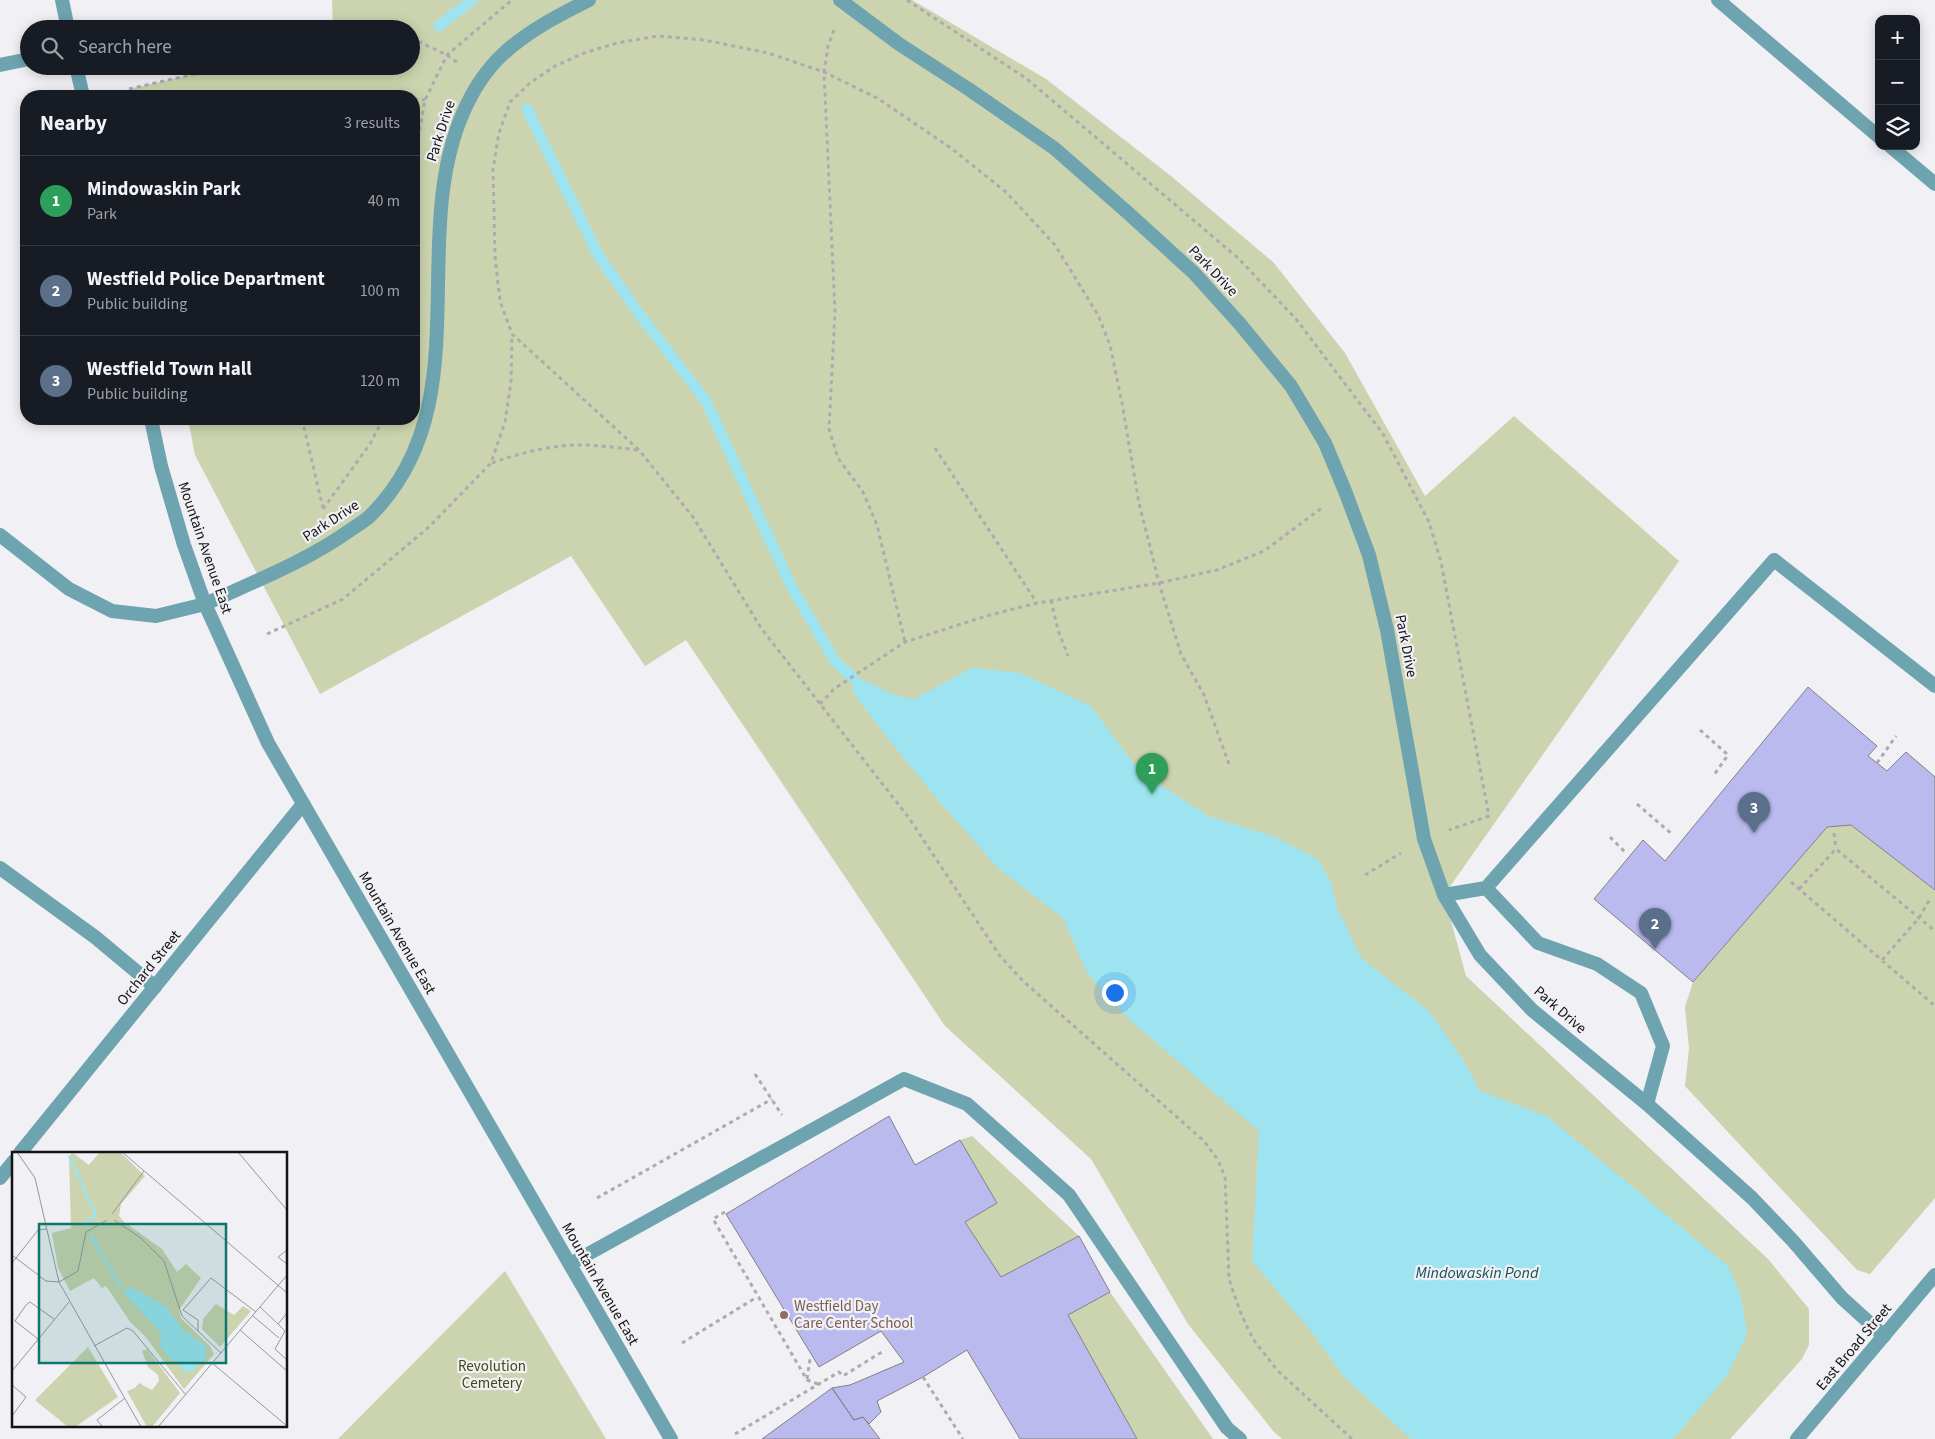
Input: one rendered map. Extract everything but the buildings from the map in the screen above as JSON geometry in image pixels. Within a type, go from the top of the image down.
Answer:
[{"type":"street","points":[[62,0],[66,20]]},
{"type":"street","name":"Park Drive","points":[[0,535],[69,589],[112,611],[156,616],[205,604],[328,546],[370,516],[399,482],[415,451],[428,410],[436,367],[440,204],[446,167],[456,129],[470,97],[502,55],[529,33],[589,0]]},
{"type":"street","points":[[1718,0],[1875,134]]},
{"type":"street","name":"Park Drive","points":[[842,1],[899,44],[1054,148],[1194,273],[1240,324],[1290,386],[1325,443],[1345,491],[1371,564],[1387,630],[1424,839],[1444,895],[1480,955],[1532,1010],[1648,1104],[1752,1198],[1793,1241],[1842,1298],[1884,1336]]},
{"type":"street","points":[[0,65],[20,61]]},
{"type":"street","points":[[78,75],[82,90]]},
{"type":"street","points":[[1895,150],[1935,184]]},
{"type":"street","name":"Mountain Avenue East","points":[[152,425],[161,466],[176,519],[205,604],[268,743],[671,1439]]},
{"type":"street","points":[[1444,895],[1486,888],[1774,560],[1935,686]]},
{"type":"street","name":"Orchard Street","points":[[21,1152],[303,804]]},
{"type":"street","points":[[0,868],[95,937],[155,986]]},
{"type":"street","points":[[1486,888],[1538,943],[1597,964],[1641,994],[1663,1046],[1648,1104]]},
{"type":"street","points":[[570,1264],[904,1079],[967,1104],[1069,1195],[1227,1428],[1240,1439]]},
{"type":"street","points":[[0,1178],[12,1163]]},
{"type":"street","name":"East Broad Street","points":[[1796,1439],[1935,1275]]},
{"type":"path","points":[[420,128],[425,100],[446,55],[512,0]]},
{"type":"path","points":[[842,1],[828,46],[824,72],[835,312],[829,429],[838,458],[863,492],[877,525],[905,642]]},
{"type":"path","points":[[267,634],[343,599],[429,527],[491,463],[505,422],[511,382],[512,334],[500,302],[495,256],[493,169],[498,133],[510,102],[530,83],[555,66],[584,53],[617,43],[658,36],[704,40],[768,53],[824,72],[877,98],[951,148],[1007,193],[1055,244],[1098,315],[1110,345],[1139,503],[1159,583],[1181,654],[1204,695],[1229,764]]},
{"type":"path","points":[[129,89],[190,75]]},
{"type":"path","points":[[420,100],[425,100]]},
{"type":"path","points":[[512,334],[639,450],[693,516],[761,628],[910,818],[1000,956],[1023,982],[1204,1142],[1218,1160],[1225,1177],[1229,1279],[1241,1314],[1253,1339],[1276,1370],[1352,1439]]},
{"type":"path","points":[[303,425],[323,509],[370,444],[379,425]]},
{"type":"path","points":[[491,463],[524,452],[586,445],[639,450]]},
{"type":"path","points":[[935,448],[1037,603]]},
{"type":"path","points":[[820,704],[834,689],[905,642],[986,616],[1037,603],[1159,583],[1217,570],[1264,551],[1345,491]]},
{"type":"path","points":[[1051,600],[1058,630],[1068,656]]},
{"type":"path","points":[[1700,730],[1728,755],[1714,775]]},
{"type":"path","points":[[1877,763],[1896,736]]},
{"type":"path","points":[[1637,804],[1674,835]]},
{"type":"path","points":[[1834,833],[1836,849],[1935,931]]},
{"type":"path","points":[[1610,837],[1625,852]]},
{"type":"path","points":[[1799,889],[1836,849]]},
{"type":"path","points":[[1790,882],[1935,1006]]},
{"type":"path","points":[[1882,960],[1919,918],[1930,899]]},
{"type":"path","points":[[755,1074],[797,1138]]},
{"type":"path","points":[[597,1198],[772,1099]]},
{"type":"path","points":[[730,1209],[713,1219],[807,1380],[818,1384]]},
{"type":"path","points":[[682,1343],[757,1297]]},
{"type":"path","points":[[735,1434],[839,1372],[842,1376],[885,1350]]},
{"type":"path","points":[[807,1380],[810,1359]]},
{"type":"path","points":[[923,1377],[963,1439]]},
{"type":"green space","points":[[332,0],[912,0],[1046,79],[1171,176],[1274,263],[1345,353],[1425,496],[1514,416],[1679,561],[1444,895],[1466,976],[1768,1259],[1809,1309],[1809,1345],[1802,1359],[1730,1439],[1282,1439],[1274,1432],[1188,1324],[1091,1159],[945,1026],[686,640],[645,666],[571,556],[320,694],[195,455],[189,425],[420,425],[420,90],[129,89],[190,75],[420,75],[420,20],[333,20]]},
{"type":"green space","points":[[1851,825],[1935,890],[1935,1198],[1870,1274],[1857,1270],[1685,1086],[1689,1048],[1685,1007],[1693,982],[1827,827]]},
{"type":"green space","points":[[972,1136],[1079,1236],[1001,1277],[965,1222],[997,1203],[960,1140]]},
{"type":"green space","name":"Revolution Cemetery","points":[[505,1271],[606,1439],[338,1439]]},
{"type":"green space","points":[[1110,1292],[1213,1439],[1137,1439],[1068,1315]]},
{"type":"water","name":"Mindowaskin Pond","points":[[972,668],[1020,673],[1091,706],[1139,771],[1208,816],[1275,837],[1318,859],[1331,883],[1338,910],[1362,959],[1430,1012],[1462,1058],[1480,1091],[1547,1116],[1729,1267],[1741,1296],[1747,1334],[1727,1376],[1673,1439],[1411,1439],[1344,1377],[1311,1331],[1252,1261],[1259,1131],[1133,1023],[1087,973],[1063,918],[998,868],[939,801],[885,735],[853,692],[852,677],[864,680],[896,696],[914,699]]},
{"type":"waterway","points":[[439,26],[472,0]]},
{"type":"waterway","points":[[527,109],[598,255],[640,315],[706,401],[791,586],[835,661],[852,677]]},
{"type":"place","name":"Mindowaskin Park","points":[[1152,794]]},
{"type":"place","name":"Westfield Town Hall","points":[[1754,833]]},
{"type":"place","name":"Westfield Police Department","points":[[1655,949]]},
{"type":"place","name":"Westfield Day Care Center School","points":[[784,1315]]}]
